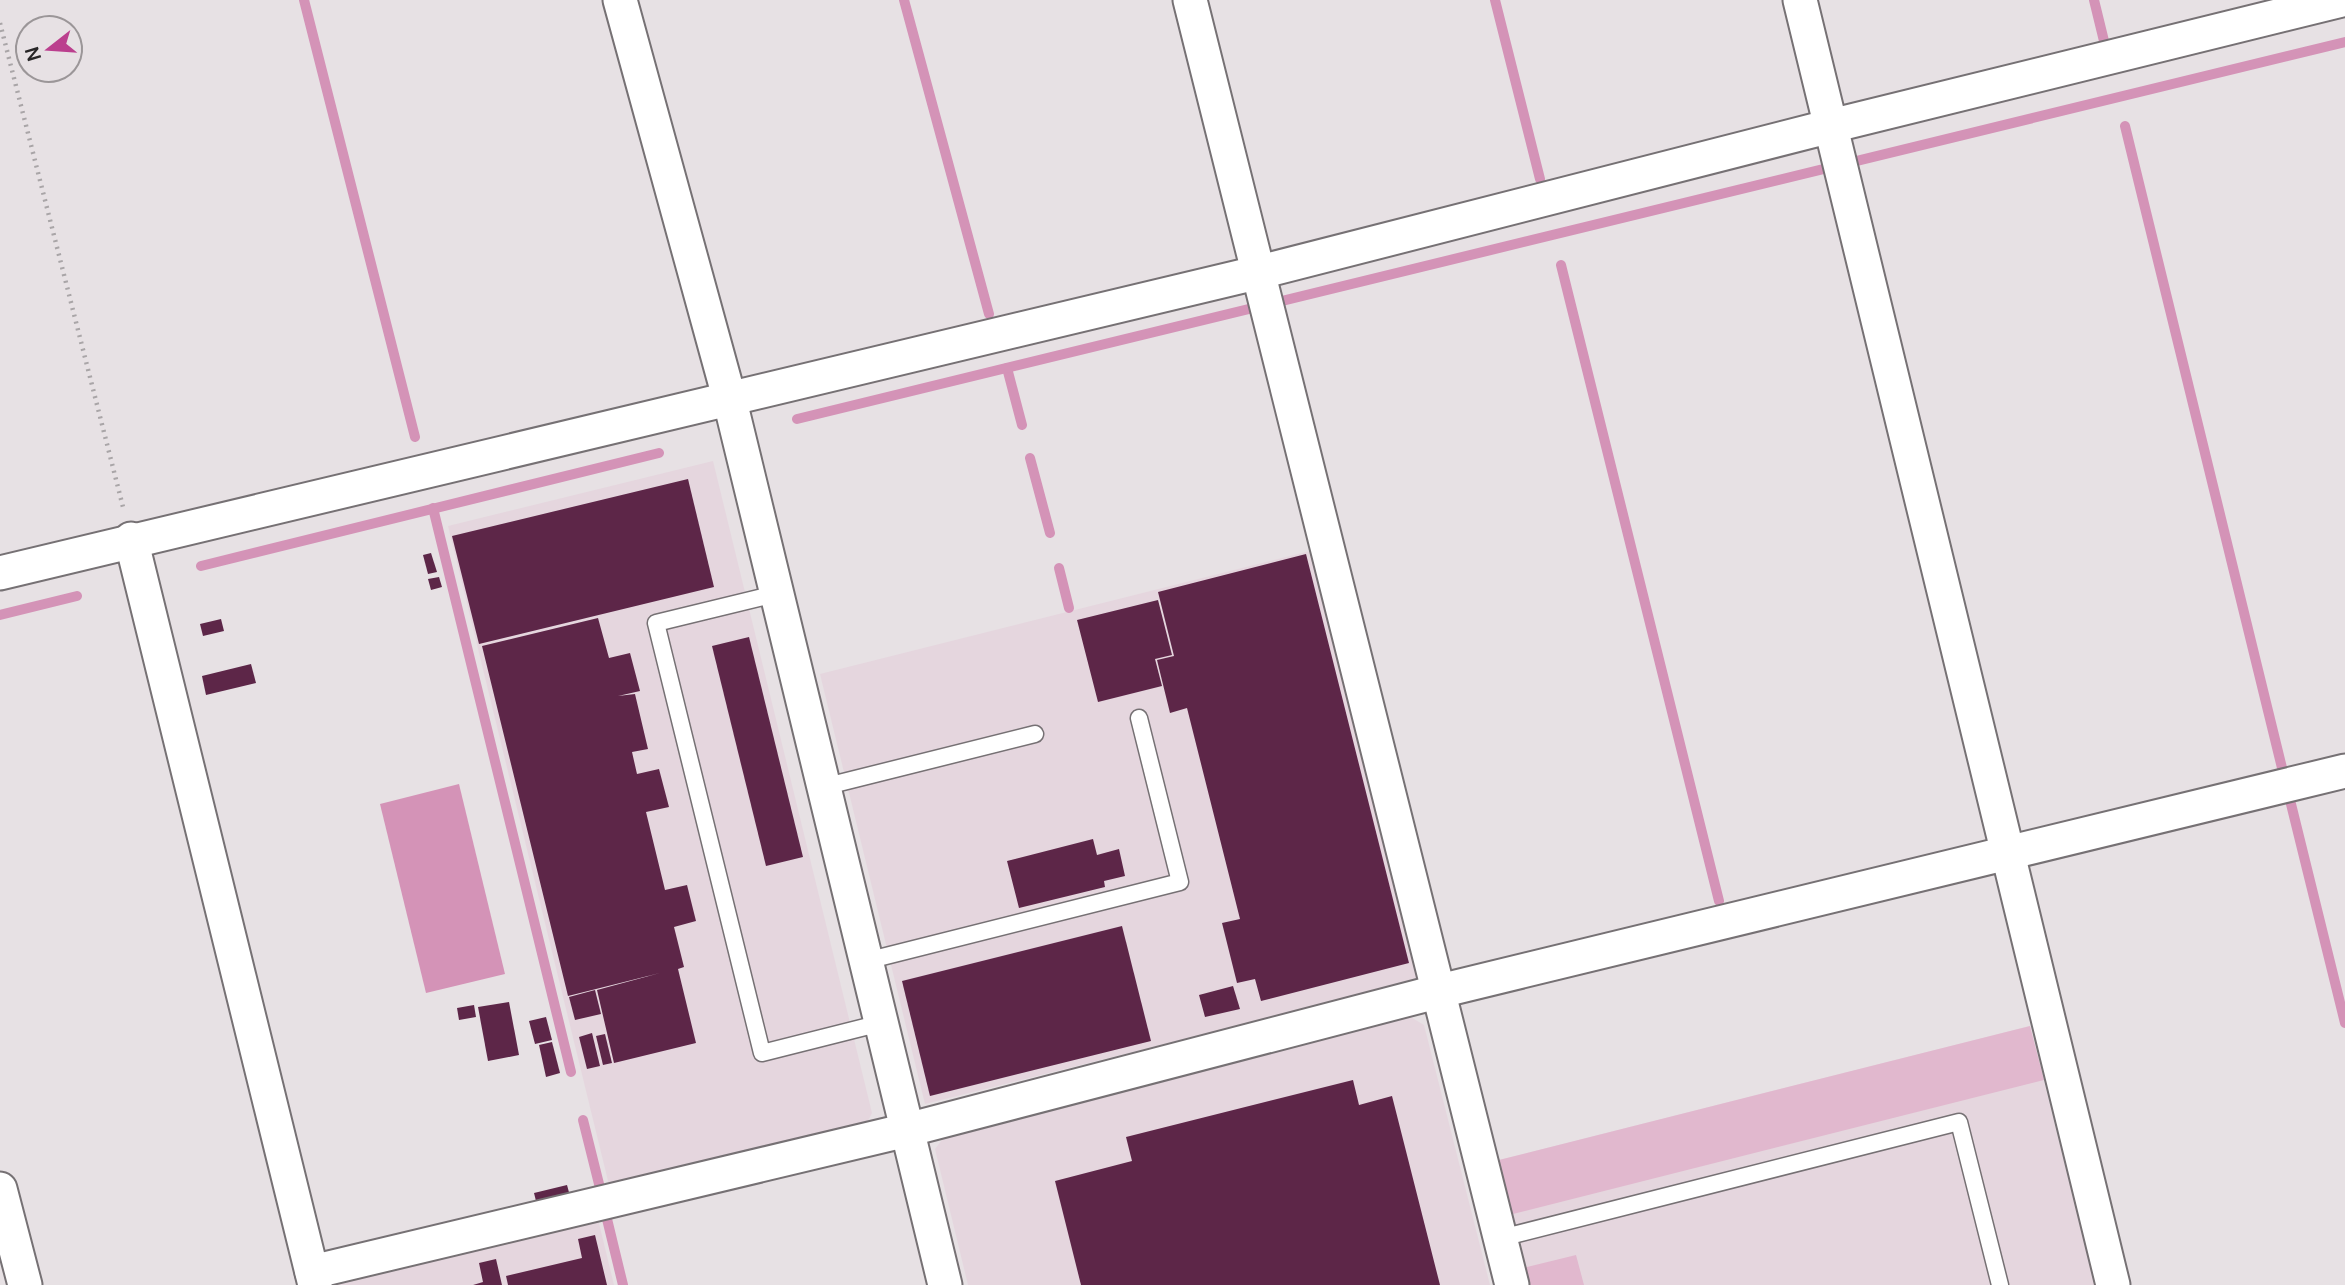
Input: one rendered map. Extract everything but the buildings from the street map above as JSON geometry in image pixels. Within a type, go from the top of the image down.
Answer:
[{"type":"street","points":[[620,0],[729,397],[945,1285]]},
{"type":"street","points":[[1190,0],[1273,321],[1512,1285]]},
{"type":"street","points":[[1800,0],[2113,1285]]},
{"type":"street","points":[[0,573],[131,539],[729,397],[1262,279],[1833,136],[2342,0]]},
{"type":"street","points":[[131,539],[314,1279],[907,1130],[1440,991],[2007,851],[2345,771]]},
{"type":"street","points":[[0,1189],[25,1285]]},
{"type":"lane","points":[[775,594],[656,623],[752,1013],[762,1053],[881,1023]]},
{"type":"lane","points":[[866,961],[1180,882],[1139,718]]},
{"type":"lane","points":[[823,787],[1035,734]]},
{"type":"lane","points":[[1501,1238],[1959,1122],[2000,1285]]},
{"type":"path","points":[[0,23],[131,539]]},
{"type":"shaded area","points":[[713,461],[872,1113],[865,1127],[610,1189],[448,526]]},
{"type":"shaded area","points":[[1314,550],[1423,979],[925,1104],[820,674]]},
{"type":"shaded area","points":[[459,784],[505,974],[426,993],[380,804]]},
{"type":"shaded area","points":[[1409,1016],[1424,1025],[1490,1285],[968,1285],[935,1149],[945,1136]]},
{"type":"shaded area","points":[[2030,1026],[2095,1285],[1527,1285],[1495,1161]]},
{"type":"shaded area","points":[[2030,1026],[2044,1080],[1509,1215],[1495,1161]]},
{"type":"shaded area","points":[[597,1215],[614,1285],[331,1285],[335,1279]]},
{"type":"shaded area","points":[[1576,1255],[1584,1285],[1527,1285],[1523,1268]]},
{"type":"waterway","points":[[304,0],[415,437]]},
{"type":"waterway","points":[[904,0],[989,314]]},
{"type":"waterway","points":[[1495,0],[1540,179]]},
{"type":"waterway","points":[[2094,0],[2104,41]]},
{"type":"waterway","points":[[797,419],[2345,42]]},
{"type":"waterway","points":[[2125,126],[2283,772]]},
{"type":"waterway","points":[[1561,265],[1719,901]]},
{"type":"waterway","points":[[1007,368],[1022,425]]},
{"type":"waterway","points":[[201,566],[659,453]]},
{"type":"waterway","points":[[1030,458],[1050,533]]},
{"type":"waterway","points":[[433,508],[571,1072]]},
{"type":"waterway","points":[[1059,568],[1069,608]]},
{"type":"waterway","points":[[0,615],[77,596]]},
{"type":"waterway","points":[[2291,804],[2345,1023]]},
{"type":"waterway","points":[[583,1120],[600,1188]]},
{"type":"waterway","points":[[607,1219],[623,1285]]}]
